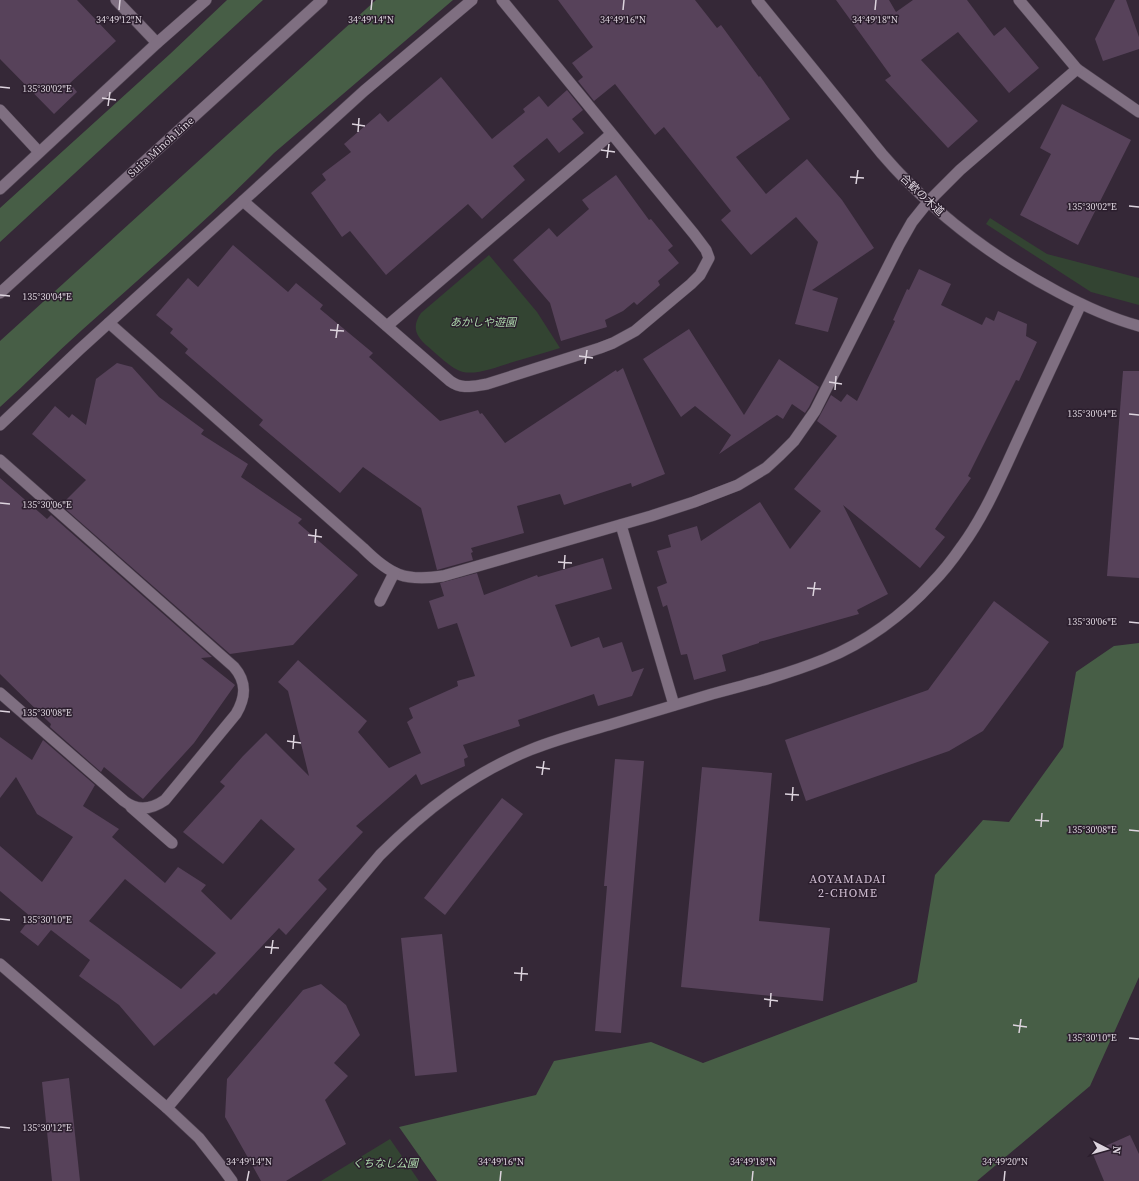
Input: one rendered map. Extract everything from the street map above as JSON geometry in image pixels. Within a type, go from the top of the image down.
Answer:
[{"type":"street","points":[[116,0],[157,43]]},
{"type":"street","points":[[0,189],[157,43],[206,0]]},
{"type":"street","name":"Suita Minoh Line","points":[[0,293],[322,0]]},
{"type":"street","points":[[0,425],[109,323],[364,91],[472,0]]},
{"type":"street","points":[[243,201],[454,384],[461,387],[487,384],[540,367],[614,343],[635,331],[691,284],[700,275],[710,258],[694,234],[502,0]]},
{"type":"street","name":"合歓の木道","points":[[757,0],[886,159],[928,202],[971,237],[1010,265],[1081,304],[1118,320],[1139,326]]},
{"type":"street","points":[[1019,0],[1077,69],[1139,112]]},
{"type":"street","points":[[109,323],[376,561],[394,573],[418,579],[443,576],[621,525],[694,502],[738,485],[766,468],[794,441],[815,411],[899,244],[912,222],[928,202],[960,170],[1077,69]]},
{"type":"street","points":[[0,110],[39,152]]},
{"type":"street","points":[[387,326],[611,134]]},
{"type":"street","points":[[167,1108],[380,855],[420,817],[461,786],[528,750],[674,705],[755,682],[825,659],[866,638],[891,621],[931,585],[962,547],[975,527],[1002,475],[1081,304]]},
{"type":"street","points":[[0,460],[234,667],[242,678],[244,691],[241,706],[236,714],[165,800],[153,807],[139,808],[131,806]]},
{"type":"street","points":[[621,525],[674,705]]},
{"type":"street","points":[[380,601],[394,573]]},
{"type":"street","points":[[0,693],[172,843]]},
{"type":"street","points":[[0,964],[167,1108],[199,1138],[232,1181]]},
{"type":"green space","points":[[227,0],[263,0],[0,242],[0,208],[170,54]]},
{"type":"green space","points":[[376,0],[453,0],[274,153],[204,221],[72,339],[0,407],[0,341]]},
{"type":"green space","points":[[990,218],[1047,254],[1139,278],[1139,305],[1091,292],[986,224]]},
{"type":"green space","name":"あかしや遊園","points":[[489,255],[537,312],[560,348],[488,370],[469,373],[463,372],[449,364],[419,338],[416,330],[416,322],[421,313]]},
{"type":"green space","points":[[1139,643],[1139,977],[1090,1086],[977,1181],[437,1181],[399,1127],[536,1095],[554,1061],[651,1042],[703,1063],[917,982],[935,875],[983,820],[1009,822],[1063,747],[1076,672],[1114,646]]},
{"type":"green space","name":"くちなし公園","points":[[390,1139],[419,1181],[321,1181]]},
{"type":"building","points":[[0,0],[77,0],[116,41],[70,83],[77,92],[54,114],[0,59]]},
{"type":"building","points":[[558,0],[695,0],[717,28],[721,25],[759,77],[760,76],[790,119],[736,157],[766,194],[807,159],[842,200],[874,248],[812,290],[838,298],[828,332],[795,324],[818,242],[796,217],[751,255],[721,220],[731,211],[664,127],[655,135],[615,84],[594,101],[578,81],[583,77],[572,63],[593,47]]},
{"type":"building","points":[[836,0],[889,0],[896,12],[913,0],[967,0],[994,36],[1005,27],[1039,68],[1009,93],[958,32],[921,60],[978,121],[948,148],[885,80],[891,76]]},
{"type":"building","points":[[1115,0],[1126,0],[1139,37],[1139,49],[1103,61],[1095,39]]},
{"type":"building","points":[[441,77],[492,139],[525,112],[523,109],[539,96],[548,107],[567,90],[583,110],[572,119],[584,133],[559,153],[547,138],[513,166],[525,180],[482,219],[468,204],[386,275],[350,231],[342,237],[311,193],[326,180],[322,174],[351,152],[344,144],[380,113],[388,122]]},
{"type":"building","points":[[1062,104],[1131,140],[1078,245],[1020,215],[1051,154],[1040,148]]},
{"type":"building","points":[[616,175],[649,220],[651,219],[673,246],[668,250],[679,263],[658,281],[660,285],[637,305],[634,302],[623,311],[605,320],[607,327],[561,341],[550,303],[513,260],[549,228],[557,237],[589,209],[582,200]]},
{"type":"building","points":[[233,245],[288,292],[296,283],[323,305],[320,309],[373,353],[369,357],[440,421],[478,410],[505,443],[616,370],[617,372],[623,368],[665,474],[632,487],[631,483],[564,505],[560,494],[517,506],[524,533],[471,548],[473,552],[471,553],[473,560],[437,570],[421,508],[363,467],[340,493],[259,425],[263,420],[185,353],[188,349],[170,333],[173,329],[156,315],[188,278],[198,287]]},
{"type":"building","points":[[919,269],[951,284],[941,305],[982,325],[986,317],[994,321],[998,311],[1027,324],[1026,336],[1037,342],[1019,381],[1016,380],[968,476],[971,478],[935,529],[945,537],[920,568],[843,505],[888,594],[857,610],[859,614],[759,642],[722,655],[726,671],[694,680],[687,654],[681,655],[667,605],[663,607],[657,587],[667,583],[657,551],[671,547],[668,535],[697,526],[701,541],[760,502],[790,549],[821,511],[794,489],[837,436],[817,421],[831,395],[841,402],[847,394],[857,401],[895,321],[893,320],[907,289],[909,290]]},
{"type":"building","points":[[689,329],[744,415],[779,359],[819,387],[805,413],[792,404],[783,419],[777,415],[719,454],[731,435],[695,406],[681,417],[643,359]]},
{"type":"building","points":[[117,363],[132,367],[159,397],[204,430],[201,434],[248,464],[241,477],[302,519],[298,523],[358,575],[293,645],[230,654],[61,505],[86,480],[32,434],[55,406],[69,418],[72,414],[86,425],[96,379]]},
{"type":"building","points":[[1123,371],[1139,371],[1139,578],[1107,576]]},
{"type":"building","points":[[0,478],[47,519],[51,515],[212,657],[201,658],[235,685],[194,743],[143,799],[104,767],[101,772],[50,727],[51,724],[0,674]]},
{"type":"building","points":[[603,558],[612,589],[555,605],[571,647],[599,637],[603,648],[622,642],[632,672],[644,668],[632,696],[598,706],[594,694],[518,720],[520,726],[463,745],[468,757],[464,759],[465,766],[421,785],[416,774],[356,826],[363,832],[318,880],[327,889],[286,935],[279,928],[216,995],[214,993],[154,1046],[119,1005],[79,976],[90,960],[51,930],[38,946],[20,932],[31,917],[0,891],[0,846],[42,882],[73,837],[37,814],[16,777],[0,798],[0,737],[32,760],[43,740],[95,785],[83,806],[119,829],[112,837],[165,883],[178,867],[206,885],[201,891],[231,920],[295,849],[261,819],[223,864],[183,832],[225,786],[220,782],[266,733],[309,776],[288,691],[278,682],[298,660],[367,721],[358,732],[389,768],[421,753],[407,722],[413,718],[409,708],[458,686],[457,681],[475,676],[457,623],[438,629],[429,601],[444,596],[440,583],[477,573],[484,595],[537,575],[538,577]],"holes":[[[125,879],[216,953],[181,989],[89,921]]]},
{"type":"building","points":[[994,601],[1049,642],[983,731],[949,751],[806,801],[785,740],[928,690]]},
{"type":"building","points":[[615,759],[644,761],[621,1033],[595,1031],[607,886],[604,886]]},
{"type":"building","points":[[702,767],[772,773],[759,921],[830,928],[823,1001],[681,987]]},
{"type":"building","points":[[502,798],[523,814],[445,915],[424,898]]},
{"type":"building","points":[[442,934],[457,1072],[415,1076],[401,938]]},
{"type":"building","points":[[321,984],[346,1005],[360,1035],[334,1063],[348,1076],[325,1100],[346,1144],[286,1181],[261,1181],[225,1117],[227,1079],[303,990]]},
{"type":"building","points":[[69,1078],[80,1181],[52,1181],[42,1082]]},
{"type":"building","points":[[1130,1135],[1139,1154],[1139,1181],[1104,1181],[1092,1152]]},
{"type":"district","name":"AOYAMADAI 2-CHOME","points":[[848,886]]}]
